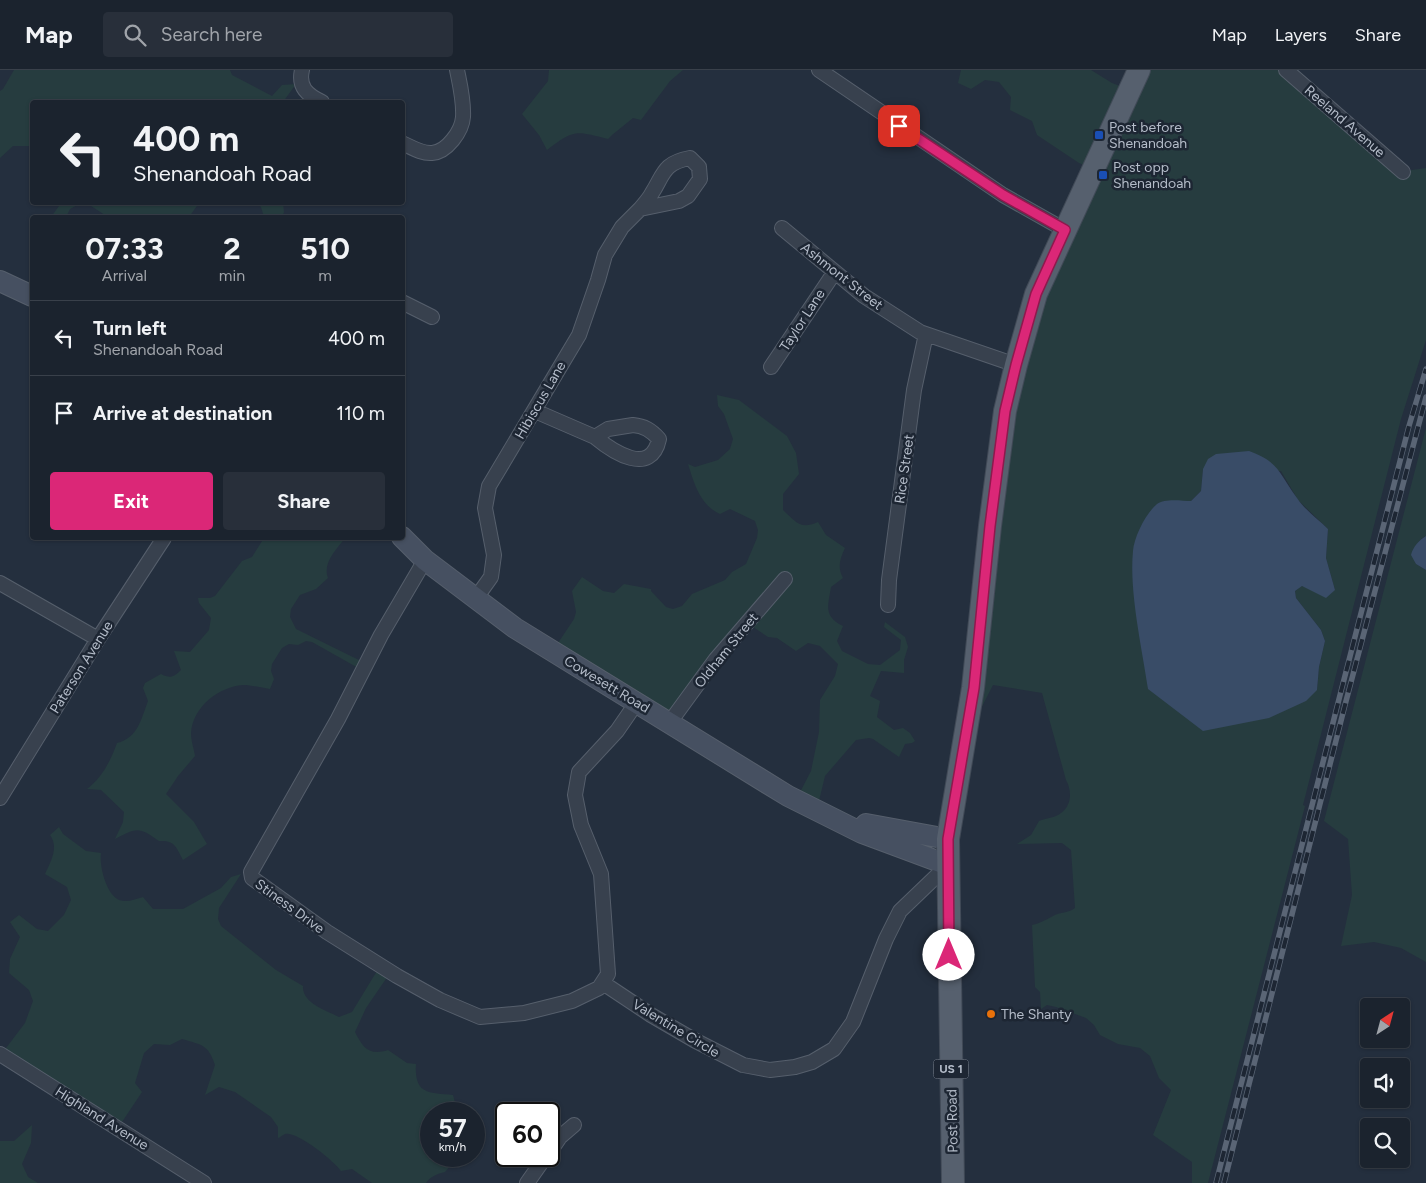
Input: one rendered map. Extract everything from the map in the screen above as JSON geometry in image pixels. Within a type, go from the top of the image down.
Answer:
[{"type":"main road","name":"Post Road","points":[[953,1183],[948,839],[974,688],[990,526],[1005,411],[1036,294],[1140,70]]},
{"type":"main road","points":[[0,281],[30,295]]},
{"type":"main road","name":"Cowesett Road","points":[[405,540],[454,583],[516,628],[788,796],[862,833],[948,865]]},
{"type":"main road","name":"Cowesett Road","points":[[823,814],[884,828],[948,839]]},
{"type":"street","points":[[302,70],[300,79],[303,89],[317,100]]},
{"type":"street","points":[[405,144],[417,150],[432,154],[454,139],[463,119],[462,96],[457,70]]},
{"type":"street","points":[[819,70],[1003,195],[1065,230]]},
{"type":"street","name":"Reeland Avenue","points":[[1286,70],[1404,172]]},
{"type":"street","name":"Hibiscus Lane","points":[[476,598],[492,577],[494,555],[485,508],[489,486],[579,335],[605,255],[622,227],[640,209]]},
{"type":"street","name":"Ashmont Street","points":[[782,228],[864,296],[920,332],[1016,365]]},
{"type":"street","name":"Taylor Lane","points":[[771,367],[834,273]]},
{"type":"street","points":[[405,304],[432,317]]},
{"type":"street","name":"Rice Street","points":[[888,606],[889,580],[914,390],[926,334]]},
{"type":"street","points":[[535,411],[595,436]]},
{"type":"street","name":"Paterson Avenue","points":[[0,798],[163,540]]},
{"type":"street","name":"Stiness Drive","points":[[426,560],[381,635],[338,719],[251,872],[252,878],[326,932],[397,976],[440,1000],[480,1018],[524,1013],[572,1002],[599,988],[603,982]]},
{"type":"street","name":"Oldham Street","points":[[670,722],[716,659],[785,579]]},
{"type":"street","points":[[0,583],[98,640]]},
{"type":"street","points":[[603,982],[608,974],[601,874],[581,825],[575,795],[579,772],[617,731],[637,702]]},
{"type":"street","name":"Valentine Circle","points":[[603,982],[651,1015],[743,1065],[770,1070],[795,1067],[812,1062],[834,1050],[853,1022],[886,939],[900,911],[948,865]]},
{"type":"street","name":"Highland Avenue","points":[[0,1054],[204,1183]]},
{"type":"street","points":[[560,1137],[574,1125]]},
{"type":"street","points":[[527,1183],[538,1167]]},
{"type":"green space","points":[[14,70],[230,70],[232,75],[272,96],[282,85],[296,84],[284,100],[30,100],[30,146],[13,146],[0,158],[0,91]]},
{"type":"green space","points":[[549,70],[683,70],[670,81],[641,120],[633,118],[608,139],[582,133],[570,135],[547,150],[539,135],[522,114],[548,81]]},
{"type":"green space","points":[[961,70],[1091,70],[1112,83],[1130,90],[1140,70],[1287,70],[1405,171],[1426,168],[1426,340],[1401,419],[1303,805],[1305,806],[1208,1183],[1192,1183],[1192,1162],[1153,1135],[1171,1090],[1159,1078],[1150,1056],[1140,1048],[1118,1044],[1100,1035],[1094,1025],[1086,1018],[1047,1005],[1041,1009],[1040,992],[1035,987],[1032,925],[1075,908],[1071,850],[1062,843],[1017,844],[1031,835],[1039,821],[1056,816],[1065,810],[1070,798],[1042,693],[993,685],[966,738],[1009,401],[1093,169],[1079,163],[1037,135],[1032,121],[1010,110],[1011,97],[999,82],[985,80],[971,89],[958,83]],"holes":[[[1203,469],[1281,471],[1298,500],[1328,529],[1326,558],[1335,590],[1301,586],[1295,591],[1296,598],[1321,630],[1325,641],[1319,667],[1317,690],[1163,501],[1191,501],[1201,491]]]},
{"type":"green space","points":[[60,205],[77,205],[70,209],[67,215],[52,215]]},
{"type":"green space","points":[[90,205],[198,205],[190,215],[105,215]]},
{"type":"green space","points":[[259,205],[283,205],[284,212],[283,215],[263,215]]},
{"type":"green space","points":[[717,395],[739,400],[787,436],[796,453],[799,474],[783,494],[783,510],[799,524],[807,525],[818,522],[826,535],[845,548],[840,563],[843,578],[831,587],[828,605],[832,618],[843,626],[837,641],[842,651],[868,664],[880,665],[900,650],[901,640],[884,627],[885,622],[905,637],[908,647],[904,660],[904,673],[881,671],[870,696],[880,701],[877,717],[894,730],[903,728],[910,733],[915,741],[905,744],[899,757],[873,739],[856,740],[825,776],[818,805],[797,798],[811,771],[819,732],[820,700],[835,676],[838,664],[820,646],[808,643],[796,651],[777,638],[768,637],[747,623],[670,718],[554,649],[574,619],[576,612],[572,591],[582,577],[603,591],[614,593],[624,584],[651,589],[666,607],[673,609],[682,606],[692,594],[725,580],[732,572],[746,564],[757,538],[758,530],[755,521],[730,509],[720,514],[707,505],[699,493],[688,464],[695,467],[718,460],[730,449],[733,439],[724,414],[718,406]]},
{"type":"green space","points":[[1426,428],[1426,536],[1421,539],[1413,550],[1416,564],[1426,570],[1426,962],[1401,948],[1374,942],[1341,946],[1352,895],[1348,839],[1324,821]]},
{"type":"green space","points":[[263,540],[344,540],[329,562],[327,567],[328,578],[316,589],[300,595],[291,609],[290,617],[296,629],[365,663],[360,669],[312,642],[306,641],[298,645],[289,644],[282,648],[272,664],[271,671],[274,679],[270,689],[243,685],[216,694],[208,700],[196,715],[191,733],[195,756],[166,794],[194,822],[207,844],[183,860],[172,843],[159,841],[142,831],[133,831],[115,839],[123,822],[124,812],[101,790],[87,789],[97,780],[105,768],[117,743],[130,737],[138,727],[148,701],[143,688],[145,683],[161,674],[169,677],[174,676],[181,670],[174,651],[190,652],[209,630],[211,618],[199,603],[198,598],[215,596],[242,561],[252,557]]},
{"type":"green space","points":[[59,827],[63,834],[86,851],[101,853],[104,879],[114,897],[125,901],[143,897],[153,909],[183,909],[221,888],[231,877],[241,874],[219,908],[218,919],[221,926],[276,970],[303,986],[306,997],[315,1005],[339,1017],[352,1012],[380,966],[390,973],[366,1008],[355,1032],[367,1049],[376,1052],[388,1050],[407,1063],[416,1064],[417,1081],[424,1090],[436,1094],[453,1095],[455,1102],[420,1102],[420,1167],[449,1167],[445,1172],[434,1176],[426,1183],[372,1183],[352,1169],[341,1171],[323,1154],[298,1137],[285,1134],[278,1138],[278,1127],[271,1117],[235,1092],[219,1087],[205,1095],[215,1065],[207,1049],[182,1039],[170,1045],[154,1044],[144,1053],[135,1083],[142,1092],[118,1128],[3,1052],[25,1023],[33,1001],[29,990],[9,973],[10,959],[20,937],[10,922],[19,915],[37,929],[48,931],[64,915],[71,900],[67,887],[45,874],[52,859],[54,849],[53,840],[50,835]]},
{"type":"green space","points":[[32,1125],[31,1143],[22,1164],[28,1177],[38,1183],[0,1183],[0,1141],[14,1141]]},
{"type":"water","points":[[1249,451],[1273,464],[1300,502],[1328,529],[1326,558],[1335,590],[1326,598],[1302,586],[1295,591],[1296,598],[1321,630],[1325,641],[1319,667],[1317,690],[1306,701],[1269,718],[1203,731],[1148,689],[1134,602],[1133,551],[1138,532],[1145,519],[1157,504],[1169,500],[1191,501],[1201,491],[1203,469],[1208,459],[1216,454]]},
{"type":"water","points":[[1426,536],[1426,570],[1416,564],[1411,555],[1413,549]]},
{"type":"railway","points":[[1216,1183],[1409,426],[1426,369]]},
{"type":"railway","points":[[1224,1183],[1345,705],[1426,397]]},
{"type":"place","name":"Post before Shenandoah","points":[[1099,135]]},
{"type":"place","name":"Post opp Shenandoah","points":[[1103,175]]},
{"type":"place","name":"The Shanty","points":[[991,1014]]},
{"type":"route","points":[[899,126],[1003,195],[1065,230],[1036,294],[1005,411],[990,526],[974,688],[948,839],[949,955]]}]
